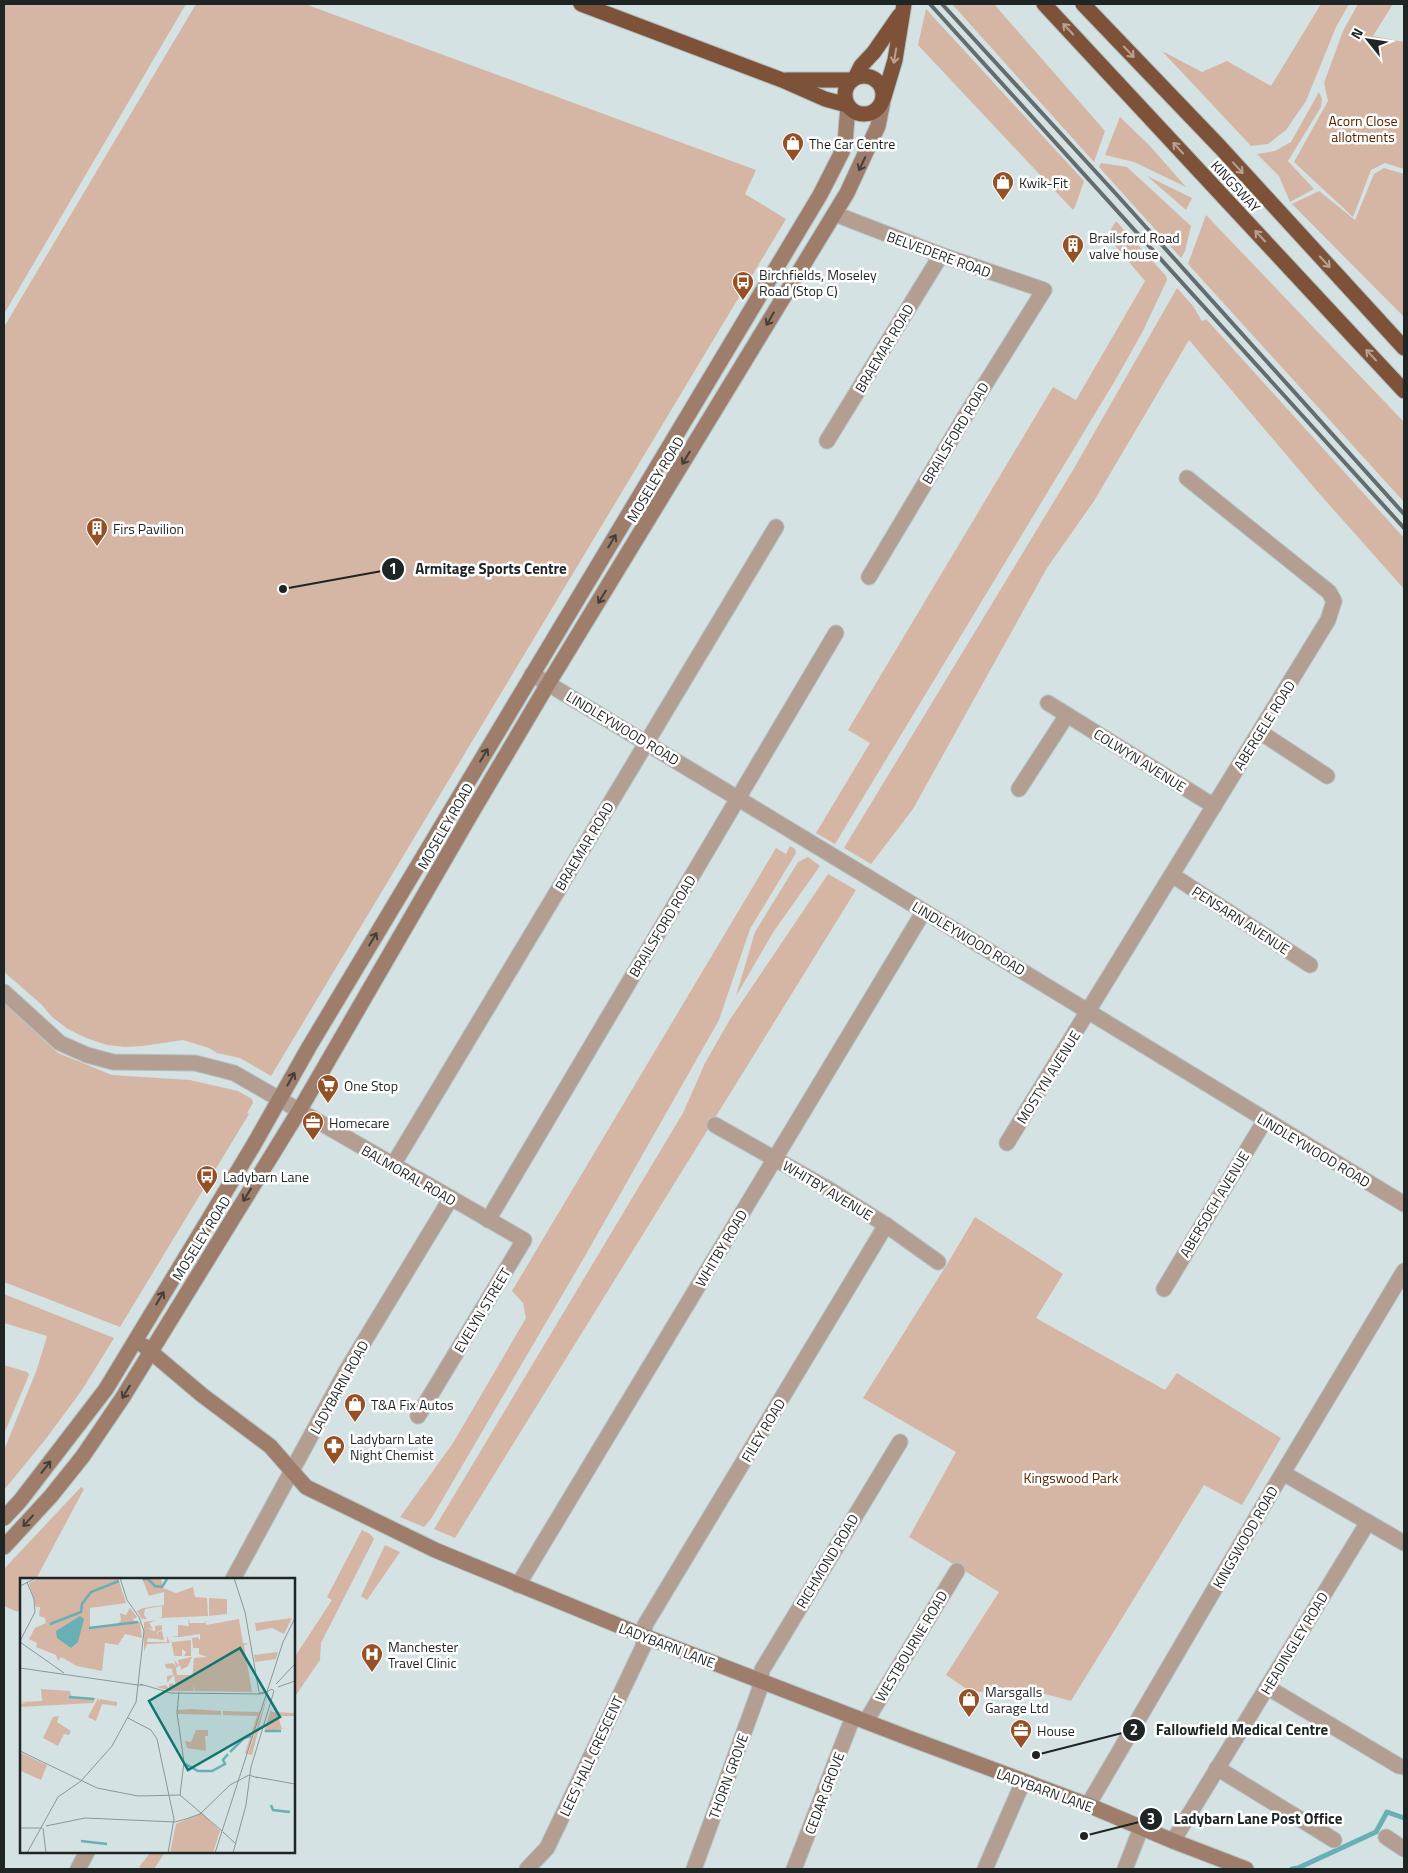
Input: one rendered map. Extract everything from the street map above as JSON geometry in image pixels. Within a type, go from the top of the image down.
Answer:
[{"type":"highway","points":[[581,4],[782,80],[825,99],[847,105],[857,113],[868,114],[878,108],[883,100],[881,85],[874,78],[864,76],[853,79],[782,80]]},
{"type":"highway","name":"KINGSWAY","points":[[1044,4],[1404,391]]},
{"type":"highway","name":"KINGSWAY","points":[[1083,4],[1220,148],[1404,348]]},
{"type":"highway","name":"MOSELEY ROAD","points":[[853,79],[861,66],[874,52],[902,8]]},
{"type":"highway","name":"MOSELEY ROAD","points":[[883,100],[895,60],[902,8]]},
{"type":"highway","points":[[847,105],[845,93],[853,79]]},
{"type":"main road","name":"MOSELEY ROAD","points":[[4,1547],[51,1496],[83,1456],[122,1397],[299,1111],[548,684],[835,214],[855,179],[872,143],[878,126],[883,100]]},
{"type":"main road","name":"MOSELEY ROAD","points":[[4,1518],[20,1501],[106,1390],[134,1340],[820,195],[842,152],[847,132],[847,105]]},
{"type":"main road","name":"LADYBARN LANE","points":[[134,1340],[150,1350],[202,1395],[270,1446],[306,1486],[397,1532],[518,1585],[644,1636],[1023,1782],[1088,1805],[1246,1869]]},
{"type":"street","name":"BELVEDERE ROAD","points":[[835,214],[941,255],[1044,290]]},
{"type":"street","name":"BRAEMAR ROAD","points":[[828,440],[941,255]]},
{"type":"street","name":"BRAILSFORD ROAD","points":[[869,577],[964,418],[1044,290]]},
{"type":"street","name":"ABERGELE ROAD","points":[[1088,1011],[1328,620],[1334,601],[1329,592],[1187,478]]},
{"type":"street","name":"BRAEMAR ROAD","points":[[393,1165],[776,527]]},
{"type":"street","name":"BRAILSFORD ROAD","points":[[488,1220],[836,633]]},
{"type":"street","name":"LINDLEYWOOD ROAD","points":[[532,674],[871,878],[1404,1204]]},
{"type":"street","name":"COLWYN AVENUE","points":[[1048,703],[1214,806]]},
{"type":"street","points":[[1019,788],[1067,715]]},
{"type":"street","points":[[1260,732],[1327,776]]},
{"type":"street","name":"PENSARN AVENUE","points":[[1172,875],[1310,965]]},
{"type":"street","name":"WHITBY ROAD","points":[[518,1585],[924,911]]},
{"type":"street","name":"BALMORAL ROAD","points":[[4,992],[60,1043],[86,1055],[113,1062],[195,1063],[234,1072],[488,1220]]},
{"type":"street","name":"MOSTYN AVENUE","points":[[1007,1143],[1088,1011]]},
{"type":"street","name":"ABERSOCH AVENUE","points":[[1164,1289],[1265,1120]]},
{"type":"street","name":"WHITBY AVENUE","points":[[715,1125],[886,1225],[938,1262]]},
{"type":"street","name":"LADYBARN ROAD","points":[[234,1578],[345,1373],[450,1198]]},
{"type":"street","name":"EVELYN STREET","points":[[418,1416],[524,1240],[488,1220]]},
{"type":"street","name":"FILEY ROAD","points":[[644,1636],[645,1625],[680,1564],[886,1225]]},
{"type":"street","name":"KINGSWOOD ROAD","points":[[1088,1805],[1404,1271]]},
{"type":"street","name":"RICHMOND ROAD","points":[[762,1682],[762,1670],[900,1442]]},
{"type":"street","points":[[1283,1473],[1404,1543]]},
{"type":"street","name":"HEADINGLEY ROAD","points":[[1173,1841],[1368,1522]]},
{"type":"street","name":"WESTBOURNE ROAD","points":[[860,1719],[956,1571]]},
{"type":"street","name":"LEES HALL CRESCENT","points":[[527,1869],[547,1848],[643,1647],[644,1636]]},
{"type":"street","name":"THORN GROVE","points":[[694,1869],[762,1682]]},
{"type":"street","points":[[1267,1687],[1399,1766],[1404,1767]]},
{"type":"street","name":"CEDAR GROVE","points":[[794,1869],[860,1719]]},
{"type":"street","points":[[1217,1768],[1334,1840]]},
{"type":"street","points":[[985,1869],[1023,1782]]},
{"type":"street","points":[[1125,1869],[1141,1828]]},
{"type":"street","points":[[1386,1837],[1404,1849]]},
{"type":"street","points":[[78,1869],[86,1853]]},
{"type":"green space","points":[[4,4],[186,4],[4,314]]},
{"type":"green space","points":[[196,4],[305,4],[756,170],[745,194],[786,219],[271,1076],[240,1058],[217,1053],[209,1048],[183,1040],[125,1047],[107,1045],[86,1038],[68,1029],[52,1017],[41,1004],[4,972],[4,327]]},
{"type":"green space","points":[[952,4],[994,4],[1105,131],[1094,162]]},
{"type":"green space","points":[[1321,4],[1349,4],[1336,27],[1306,101],[1286,130],[1268,144],[1251,146],[1162,51],[1202,72],[1227,61],[1271,86]]},
{"type":"green space","name":"Acorn Close allotments","points":[[1358,4],[1393,4],[1373,36],[1404,42],[1404,169],[1385,163],[1371,170],[1353,217],[1294,162],[1328,101],[1324,83],[1343,31]]},
{"type":"green space","points":[[926,9],[1084,181],[1073,210],[918,45]]},
{"type":"green space","points":[[1319,92],[1322,99],[1321,107],[1288,161],[1314,189],[1290,202],[1279,176],[1257,154],[1275,151],[1291,142]]},
{"type":"green space","points":[[1120,117],[1150,146],[1186,187],[1134,162],[1105,155]]},
{"type":"green space","points":[[1101,163],[1127,167],[1191,226],[1185,251],[1181,258],[1099,167]]},
{"type":"green space","points":[[1384,168],[1404,174],[1404,317],[1292,204],[1319,191],[1355,220],[1374,174]]},
{"type":"green space","points":[[1147,176],[1192,198],[1186,210]]},
{"type":"green space","points":[[1206,215],[1404,422],[1404,502],[1188,264]]},
{"type":"green space","points":[[1116,221],[1166,276],[1167,280],[1143,331],[1116,379],[835,844],[816,833],[870,743],[848,730],[1053,387],[1076,400],[1145,281],[1107,236]]},
{"type":"green space","points":[[1177,288],[1193,306],[1202,321],[1206,319],[1404,538],[1404,589],[1317,491],[1189,340],[1094,501],[1047,568],[913,809],[871,864],[844,848],[1073,470]]},
{"type":"green space","points":[[790,846],[795,849],[796,853],[750,929],[719,1020],[585,1256],[431,1519],[424,1527],[400,1517],[453,1443],[526,1318],[523,1303],[512,1291],[776,848],[786,854]]},
{"type":"green space","points":[[808,857],[820,866],[774,931],[736,996],[755,932],[798,862]]},
{"type":"green space","points":[[828,874],[856,890],[455,1538],[434,1529],[683,1113],[705,1063],[729,1021]]},
{"type":"green space","points":[[4,1003],[58,1053],[112,1075],[190,1080],[238,1091],[252,1099],[253,1103],[247,1113],[249,1114],[120,1327],[4,1282]]},
{"type":"green space","name":"Kingswood Park","points":[[975,1217],[1063,1274],[1036,1318],[1165,1390],[1177,1373],[1281,1438],[1242,1505],[1204,1485],[1071,1701],[1034,1691],[971,1692],[946,1675],[999,1592],[909,1537],[956,1452],[863,1398]]},
{"type":"green space","points":[[4,1294],[114,1338],[82,1390],[45,1440],[4,1490],[4,1450],[36,1372],[47,1336],[4,1323]]},
{"type":"green space","points":[[4,1365],[27,1372],[29,1375],[4,1434]]},
{"type":"green space","points":[[81,1487],[84,1489],[37,1578],[20,1578],[20,1608],[18,1612],[4,1606],[4,1569]]},
{"type":"green space","points":[[362,1530],[370,1534],[374,1539],[321,1643],[320,1660],[295,1697],[295,1656],[332,1600],[327,1597]]},
{"type":"green space","points":[[385,1545],[400,1552],[367,1600],[361,1596]]},
{"type":"green space","points":[[150,1853],[164,1853],[154,1869],[139,1867]]},
{"type":"waterway","points":[[1292,1869],[1298,1868],[1376,1832],[1387,1812],[1404,1818]]},
{"type":"railway","points":[[930,4],[1404,528]]},
{"type":"railway","points":[[942,4],[1404,514]]},
{"type":"place","name":"The Car Centre","points":[[793,162]]},
{"type":"place","name":"Kwik-Fit","points":[[1003,201]]},
{"type":"place","name":"Brailsford Road valve house","points":[[1073,264]]},
{"type":"place","name":"Birchfields, Moseley Road (Stop C)","points":[[743,301]]},
{"type":"place","name":"Firs Pavilion","points":[[97,547]]},
{"type":"place","name":"Armitage Sports Centre","points":[[283,589]]},
{"type":"place","name":"One Stop","points":[[328,1104]]},
{"type":"place","name":"Homecare","points":[[313,1141]]},
{"type":"place","name":"Ladybarn Lane","points":[[207,1195]]},
{"type":"place","name":"T&A Fix Autos","points":[[355,1423]]},
{"type":"place","name":"Ladybarn Late Night Chemist","points":[[334,1465]]},
{"type":"place","name":"Manchester Travel Clinic","points":[[372,1673]]},
{"type":"place","name":"Marsgalls Garage Ltd","points":[[969,1718]]},
{"type":"place","name":"House","points":[[1021,1749]]},
{"type":"place","name":"Fallowfield Medical Centre","points":[[1036,1755]]},
{"type":"place","name":"Ladybarn Lane Post Office","points":[[1084,1836]]}]
